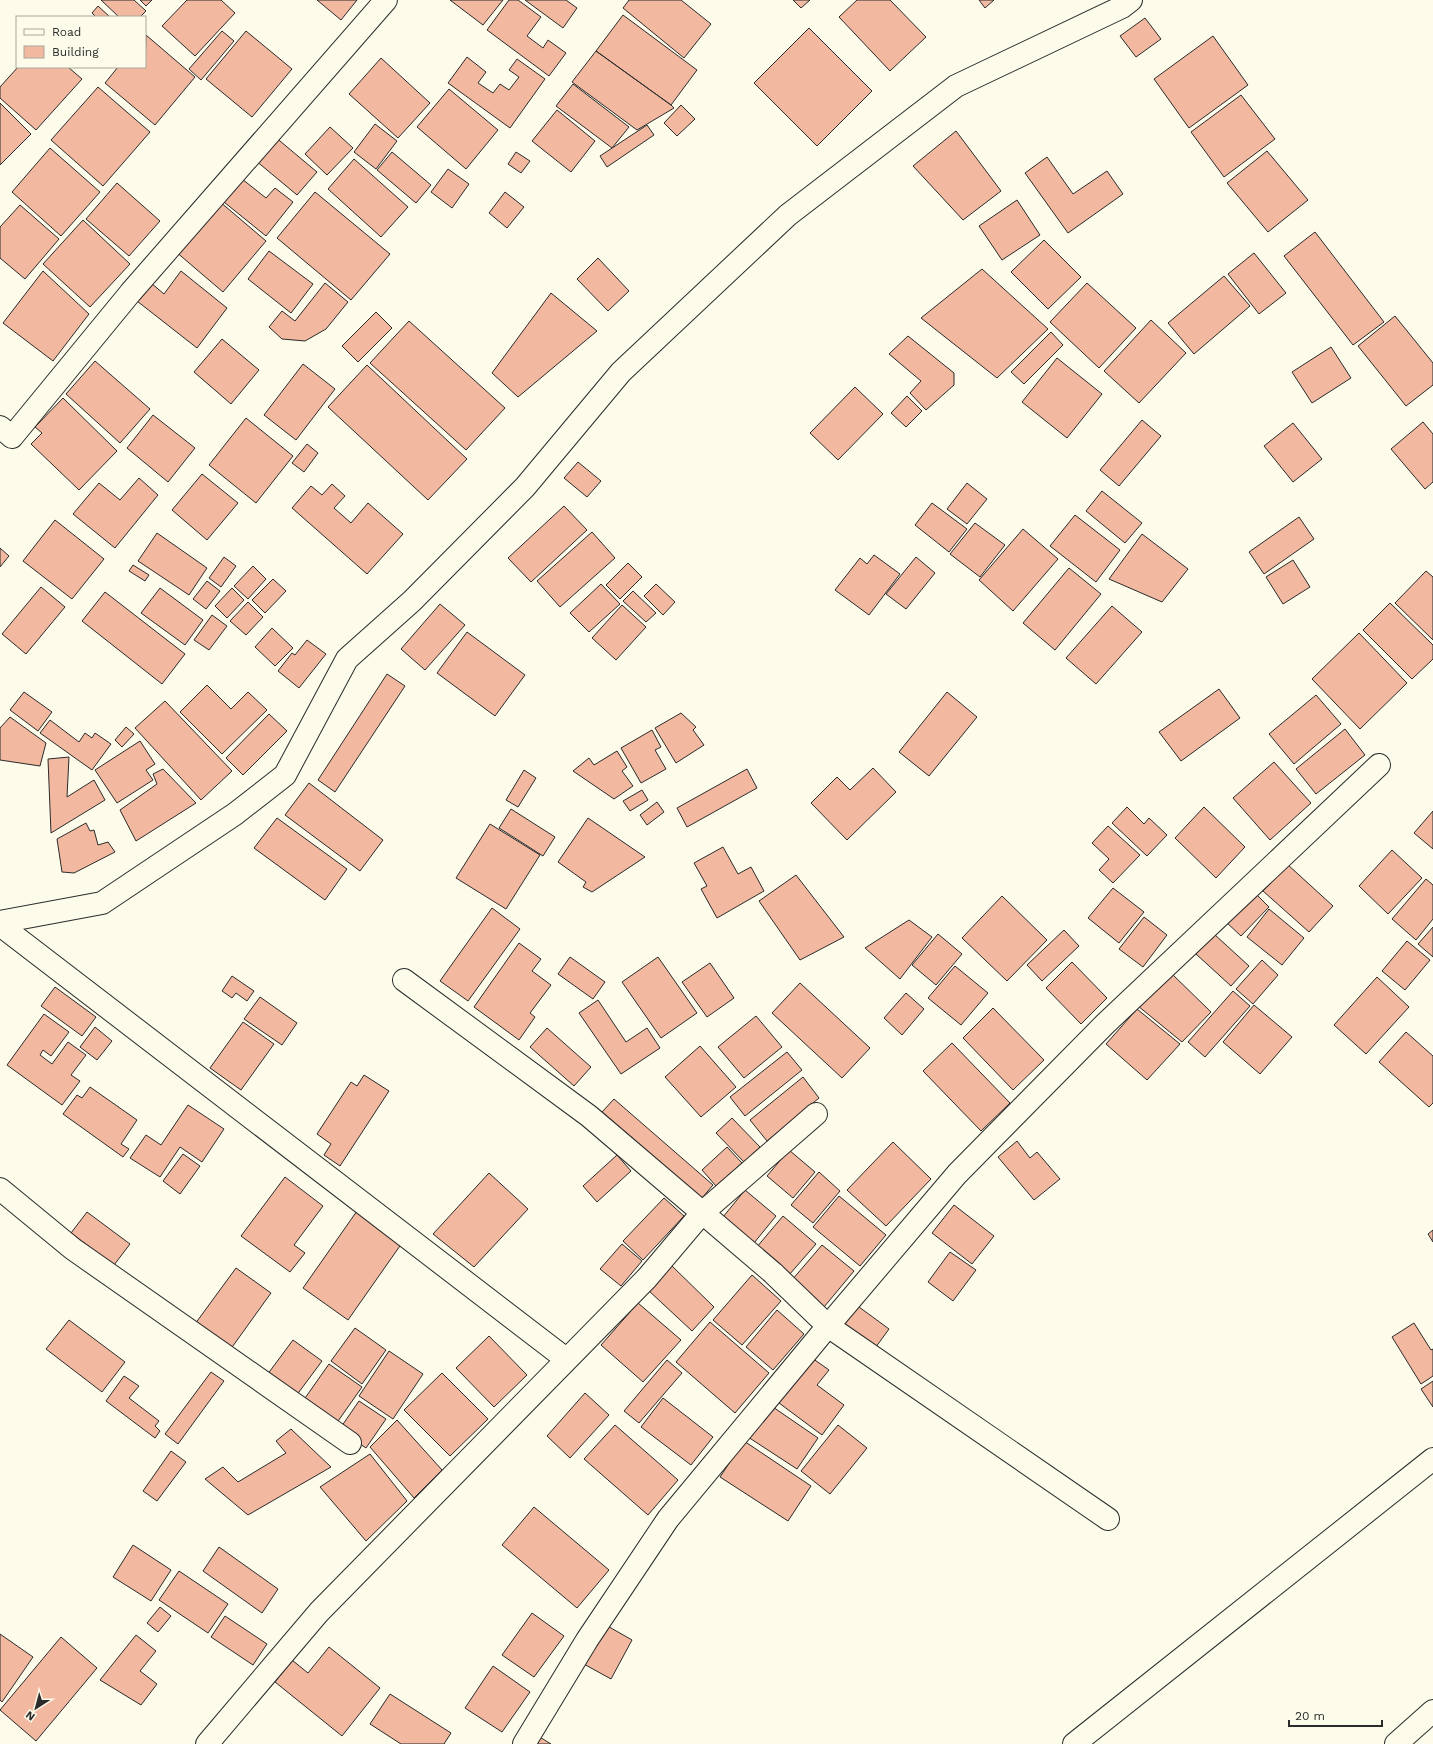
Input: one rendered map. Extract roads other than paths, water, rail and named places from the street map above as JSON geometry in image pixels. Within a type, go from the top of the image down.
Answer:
[{"type":"street","points":[[0,427],[12,437],[131,292],[386,0]]},
{"type":"street","points":[[0,924],[102,903],[235,814],[286,775],[347,659],[412,601],[526,487],[621,372],[788,215],[956,86],[1122,7],[1131,0]]},
{"type":"street","points":[[524,1744],[587,1640],[668,1519],[828,1326],[957,1174],[1105,1024],[1379,765]]},
{"type":"street","points":[[0,924],[566,1359]]},
{"type":"street","points":[[404,980],[589,1116],[773,1273],[828,1326],[1108,1519]]},
{"type":"street","points":[[207,1744],[319,1612],[647,1278],[702,1213],[816,1114]]},
{"type":"street","points":[[0,1189],[73,1249],[350,1443]]},
{"type":"street","points":[[1074,1744],[1433,1459]]},
{"type":"street","points":[[1396,1744],[1433,1711]]}]
